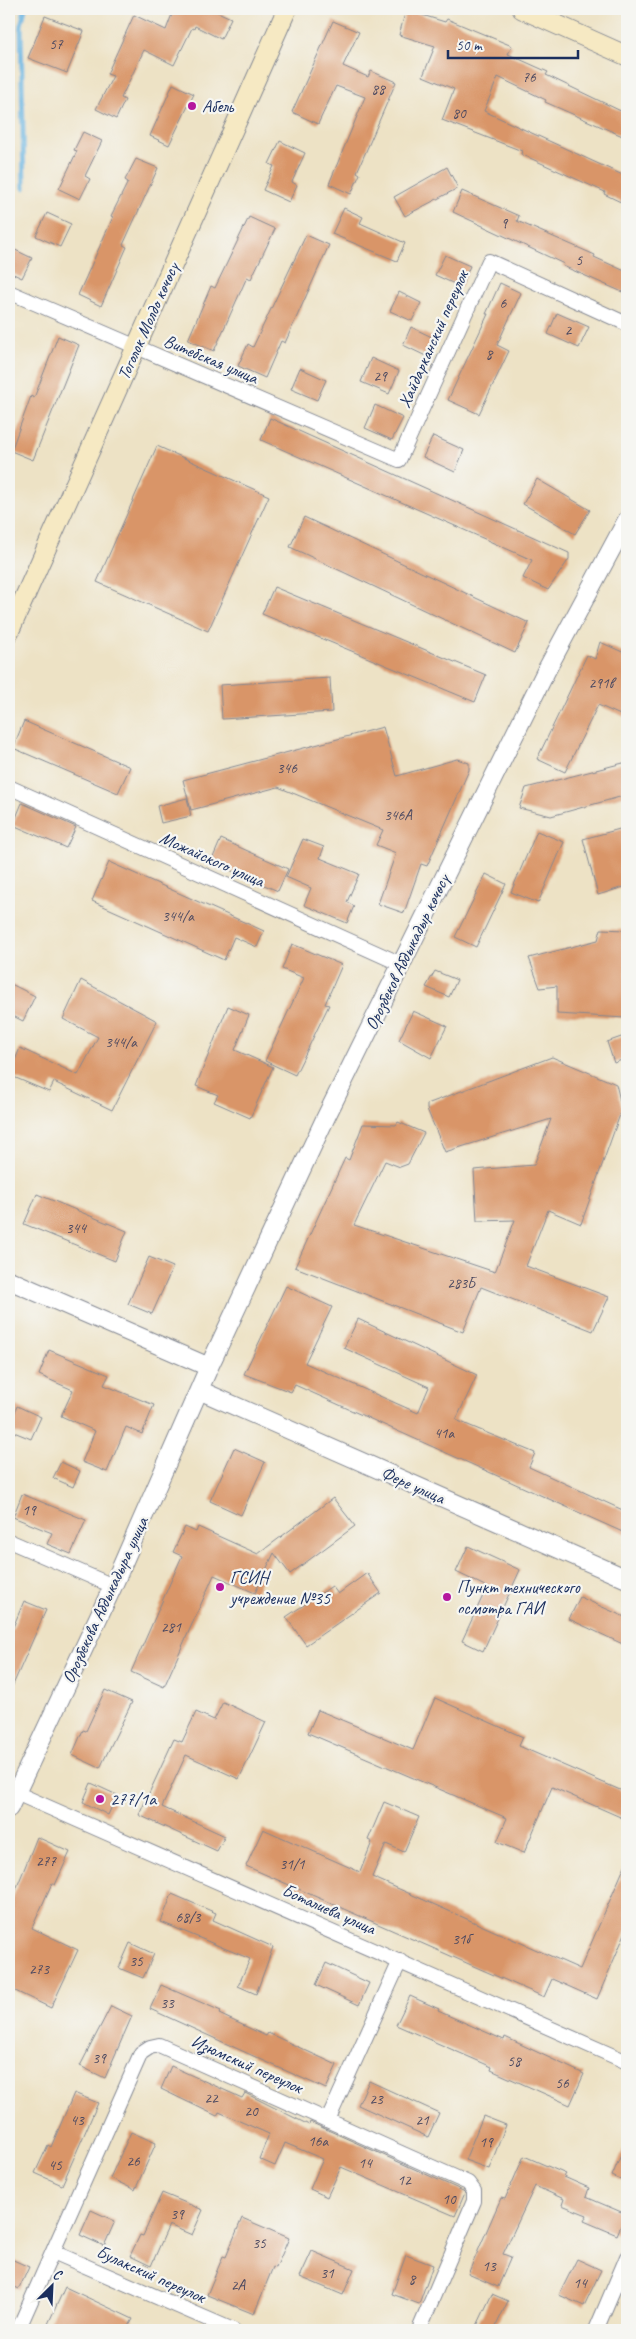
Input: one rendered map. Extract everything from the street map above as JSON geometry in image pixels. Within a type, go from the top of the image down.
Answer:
[{"type":"main road","name":"Тоголок Молдо көчөсү","points":[[9,632],[287,9]]},
{"type":"main road","points":[[522,9],[627,56]]},
{"type":"street","name":"Хайдарканский переулок","points":[[399,460],[489,261],[627,324]]},
{"type":"street","name":"Витебская улица","points":[[9,292],[399,460]]},
{"type":"street","name":"Орозбеков Абдыкадыр көчөсү","points":[[199,1390],[325,1119],[401,964],[546,672],[627,520]]},
{"type":"street","name":"Можайского улица","points":[[9,787],[401,964]]},
{"type":"street","points":[[9,1280],[209,1367]]},
{"type":"street","name":"Фере улица","points":[[199,1390],[627,1579]]},
{"type":"street","name":"Орозбекова Абдыкадыра улица","points":[[12,1801],[113,1586],[199,1390]]},
{"type":"street","points":[[9,1541],[113,1586]]},
{"type":"street","name":"Боталиева улица","points":[[12,1801],[400,1961],[627,2062]]},
{"type":"street","points":[[328,2120],[400,1961]]},
{"type":"street","name":"Изюмский переулок","points":[[18,2330],[141,2053],[150,2047],[159,2045],[468,2182],[474,2191],[474,2201],[419,2330]]},
{"type":"street","name":"Булакский переулок","points":[[53,2252],[233,2330]]},
{"type":"street","points":[[596,2330],[627,2257]]},
{"type":"building","points":[[174,9],[211,9],[231,18],[221,39],[195,26],[194,29],[192,28],[174,65],[144,50],[121,98],[125,100],[116,119],[96,109],[113,76],[107,74],[134,15],[166,30]]},
{"type":"building","points":[[406,10],[445,22],[447,19],[512,46],[508,54],[548,72],[546,75],[627,114],[627,138],[545,102],[546,100],[498,77],[484,111],[627,177],[627,205],[604,194],[605,192],[521,154],[522,151],[442,120],[454,89],[423,76],[435,46],[399,35]]},
{"type":"building","points":[[45,16],[84,31],[67,73],[28,58]]},
{"type":"building","points":[[333,21],[359,32],[343,66],[368,77],[371,71],[396,82],[357,172],[360,174],[351,194],[329,184],[365,97],[336,86],[318,124],[292,112]]},
{"type":"building","points":[[173,84],[194,94],[169,145],[150,136]]},
{"type":"building","points":[[83,132],[102,141],[85,176],[90,179],[80,199],[59,189],[77,151],[74,150]]},
{"type":"building","points":[[280,141],[305,153],[292,182],[297,185],[289,202],[263,190],[274,166],[269,164]]},
{"type":"building","points":[[136,159],[158,168],[123,245],[127,247],[101,306],[78,295],[113,217],[111,216],[128,182],[125,180]]},
{"type":"building","points":[[447,167],[458,188],[405,216],[394,197]]},
{"type":"building","points":[[462,191],[519,216],[517,221],[595,255],[594,257],[627,272],[627,294],[563,266],[564,264],[453,212]]},
{"type":"building","points":[[344,208],[363,217],[360,223],[405,243],[397,261],[332,234]]},
{"type":"building","points":[[47,213],[71,224],[60,247],[36,236]]},
{"type":"building","points":[[249,217],[275,229],[251,279],[247,277],[214,351],[188,340],[211,286],[215,288]]},
{"type":"building","points":[[306,235],[329,245],[285,343],[281,341],[265,378],[238,366],[248,344],[253,347]]},
{"type":"building","points":[[9,247],[32,258],[22,278],[9,272]]},
{"type":"building","points":[[445,255],[470,266],[461,287],[435,275]]},
{"type":"building","points":[[500,283],[521,293],[497,345],[509,351],[479,414],[448,400],[488,314],[486,314]]},
{"type":"building","points":[[399,292],[421,303],[412,321],[390,311]]},
{"type":"building","points":[[557,313],[589,327],[579,348],[548,334]]},
{"type":"building","points":[[411,327],[438,340],[430,358],[403,345]]},
{"type":"building","points":[[58,336],[79,345],[33,460],[11,451],[31,396],[34,398]]},
{"type":"building","points":[[371,358],[399,371],[389,394],[361,382]]},
{"type":"building","points":[[300,368],[326,380],[317,400],[291,389]]},
{"type":"building","points":[[375,405],[403,418],[392,440],[365,428]]},
{"type":"building","points":[[270,418],[569,553],[569,559],[548,590],[523,578],[532,560],[261,440]]},
{"type":"building","points":[[433,436],[464,450],[455,472],[423,457]]},
{"type":"building","points":[[157,446],[269,496],[208,631],[97,582]]},
{"type":"building","points":[[537,479],[590,510],[575,534],[523,504]]},
{"type":"building","points":[[304,517],[529,623],[515,653],[290,547]]},
{"type":"building","points":[[274,587],[486,675],[475,702],[262,614]]},
{"type":"building","points":[[600,642],[627,654],[627,718],[598,705],[565,772],[537,759],[587,655],[595,659]]},
{"type":"building","points":[[330,678],[332,712],[222,719],[220,685]]},
{"type":"building","points":[[24,721],[130,767],[118,793],[13,748]]},
{"type":"building","points":[[383,727],[397,776],[457,759],[469,763],[469,770],[427,866],[421,864],[404,913],[378,904],[396,853],[376,845],[383,830],[278,787],[191,810],[183,780]]},
{"type":"building","points":[[627,762],[627,795],[551,816],[519,808],[526,788]]},
{"type":"building","points":[[187,798],[191,816],[161,823],[157,806]]},
{"type":"building","points":[[22,803],[76,827],[66,848],[13,825]]},
{"type":"building","points":[[627,827],[627,886],[598,895],[583,839]]},
{"type":"building","points":[[537,831],[564,842],[538,903],[511,892]]},
{"type":"building","points":[[221,839],[288,869],[278,891],[211,862]]},
{"type":"building","points":[[303,839],[324,847],[320,858],[359,874],[347,902],[354,906],[347,923],[304,905],[311,888],[286,877]]},
{"type":"building","points":[[109,862],[264,931],[257,947],[234,937],[224,960],[92,901]]},
{"type":"building","points":[[486,874],[506,884],[476,947],[455,937]]},
{"type":"building","points":[[601,929],[627,930],[626,1018],[557,1014],[557,986],[540,988],[529,958],[598,940]]},
{"type":"building","points":[[292,944],[342,965],[325,1004],[329,1005],[295,1075],[265,1061],[304,978],[282,969]]},
{"type":"building","points":[[435,971],[457,980],[449,997],[426,987]]},
{"type":"building","points":[[81,980],[157,1021],[112,1110],[54,1082],[49,1092],[9,1075],[20,1048],[78,1075],[98,1037],[63,1019]]},
{"type":"building","points":[[9,983],[35,996],[23,1021],[9,1014]]},
{"type":"building","points":[[228,1006],[249,1015],[235,1050],[273,1067],[250,1118],[214,1102],[218,1095],[196,1086]]},
{"type":"building","points":[[413,1011],[447,1026],[431,1058],[399,1040]]},
{"type":"building","points":[[627,1035],[627,1058],[614,1063],[607,1042]]},
{"type":"building","points":[[552,1057],[616,1084],[622,1109],[581,1224],[548,1210],[526,1266],[609,1297],[593,1331],[481,1287],[463,1332],[295,1267],[345,1158],[349,1160],[363,1124],[396,1125],[398,1122],[424,1133],[408,1164],[400,1167],[385,1161],[354,1225],[495,1272],[515,1220],[477,1221],[474,1170],[534,1165],[551,1119],[445,1152],[427,1109],[427,1104]]},
{"type":"building","points":[[37,1194],[127,1231],[115,1261],[24,1224]]},
{"type":"building","points":[[149,1257],[173,1267],[152,1314],[128,1304]]},
{"type":"building","points":[[286,1286],[332,1307],[305,1363],[418,1413],[429,1387],[344,1348],[358,1319],[477,1375],[456,1420],[535,1453],[529,1467],[627,1512],[627,1534],[295,1385],[291,1392],[244,1374]]},
{"type":"building","points":[[49,1350],[109,1375],[104,1385],[154,1405],[142,1434],[126,1427],[107,1472],[82,1462],[95,1431],[61,1416],[73,1390],[39,1375]]},
{"type":"building","points":[[17,1406],[41,1417],[31,1439],[9,1430]]},
{"type":"building","points":[[234,1448],[265,1462],[241,1515],[210,1501]]},
{"type":"building","points":[[61,1462],[80,1471],[73,1487],[53,1478]]},
{"type":"building","points":[[22,1494],[86,1520],[71,1554],[47,1544],[52,1533],[13,1517]]},
{"type":"building","points":[[333,1498],[355,1526],[290,1574],[274,1553],[255,1593],[214,1575],[164,1687],[131,1672],[182,1556],[173,1552],[185,1527],[196,1532],[198,1527],[258,1554]]},
{"type":"building","points":[[468,1546],[520,1570],[483,1651],[462,1641],[487,1587],[456,1572]]},
{"type":"building","points":[[367,1573],[381,1593],[306,1645],[286,1617],[332,1586],[338,1594]]},
{"type":"building","points":[[580,1597],[627,1618],[627,1646],[569,1619]]},
{"type":"building","points":[[24,1601],[46,1610],[9,1694],[9,1637]]},
{"type":"building","points":[[105,1690],[132,1702],[100,1768],[72,1755],[83,1730],[86,1731]]},
{"type":"building","points":[[435,1698],[523,1737],[519,1746],[627,1793],[627,1820],[552,1787],[524,1853],[497,1842],[507,1818],[308,1733],[318,1710],[413,1750]]},
{"type":"building","points":[[223,1702],[266,1722],[239,1779],[186,1755],[162,1807],[225,1836],[217,1851],[139,1815],[174,1739],[182,1742],[196,1712],[214,1720]]},
{"type":"building","name":"277/1а","points":[[91,1783],[117,1795],[108,1815],[83,1802]]},
{"type":"building","points":[[384,1802],[419,1817],[404,1852],[386,1844],[372,1877],[580,1969],[627,1861],[627,1929],[597,1999],[552,1979],[544,1997],[246,1866],[263,1829],[360,1872],[372,1842],[368,1840]]},
{"type":"building","points":[[37,1837],[70,1852],[55,1885],[52,1883],[32,1928],[78,1950],[51,2008],[9,1988],[9,1907]]},
{"type":"building","points":[[172,1894],[216,1913],[213,1920],[273,1947],[256,1994],[238,1986],[250,1959],[161,1922]]},
{"type":"building","points":[[130,1943],[154,1954],[143,1978],[119,1968]]},
{"type":"building","points":[[326,1963],[369,1983],[359,2005],[316,1985]]},
{"type":"building","points":[[161,1985],[221,2011],[219,2014],[266,2036],[268,2033],[337,2065],[326,2089],[150,2009]]},
{"type":"building","points":[[410,1996],[439,2009],[438,2011],[504,2040],[505,2037],[584,2074],[570,2105],[491,2070],[492,2067],[396,2025]]},
{"type":"building","points":[[111,2006],[132,2016],[105,2078],[80,2066]]},
{"type":"building","points":[[171,2066],[242,2098],[245,2093],[309,2125],[310,2122],[463,2191],[465,2193],[455,2216],[341,2167],[327,2197],[310,2189],[323,2159],[285,2143],[275,2166],[259,2159],[269,2134],[219,2112],[217,2116],[161,2089]]},
{"type":"building","points":[[369,2081],[439,2113],[428,2137],[358,2105]]},
{"type":"building","points":[[74,2093],[98,2103],[62,2185],[35,2173],[48,2145],[51,2147]]},
{"type":"building","points":[[483,2116],[506,2125],[489,2169],[465,2160]]},
{"type":"building","points":[[131,2132],[156,2143],[135,2190],[110,2178]]},
{"type":"building","points":[[627,2141],[627,2183],[612,2176]]},
{"type":"building","points":[[524,2156],[566,2174],[564,2177],[589,2188],[586,2197],[626,2214],[617,2235],[584,2221],[587,2215],[562,2205],[564,2199],[535,2186],[503,2254],[511,2257],[498,2287],[468,2274],[501,2198],[505,2199]]},
{"type":"building","points":[[162,2193],[203,2210],[192,2235],[169,2225],[151,2266],[130,2256],[140,2235],[143,2236]]},
{"type":"building","points":[[91,2210],[115,2221],[104,2246],[80,2235]]},
{"type":"building","points":[[242,2218],[289,2238],[276,2268],[273,2267],[254,2314],[207,2295],[223,2256],[226,2257]]},
{"type":"building","points":[[312,2251],[354,2269],[343,2295],[300,2277]]},
{"type":"building","points":[[406,2255],[433,2265],[419,2304],[392,2294]]},
{"type":"building","points":[[9,2258],[29,2267],[19,2289],[9,2284]]},
{"type":"building","points":[[577,2259],[601,2270],[584,2306],[559,2295]]},
{"type":"building","points":[[65,2287],[133,2319],[127,2330],[61,2330],[48,2324]]},
{"type":"building","points":[[492,2294],[508,2301],[494,2330],[475,2330]]},
{"type":"waterway","points":[[24,188],[21,25],[25,9]]},
{"type":"place","name":"Абель","points":[[192,106]]},
{"type":"place","name":"ГСИН учреждение №35","points":[[220,1587]]},
{"type":"place","name":"Пункт технического осмотра ГАИ","points":[[447,1597]]},
{"type":"place","name":"277/1а","points":[[100,1799]]}]
